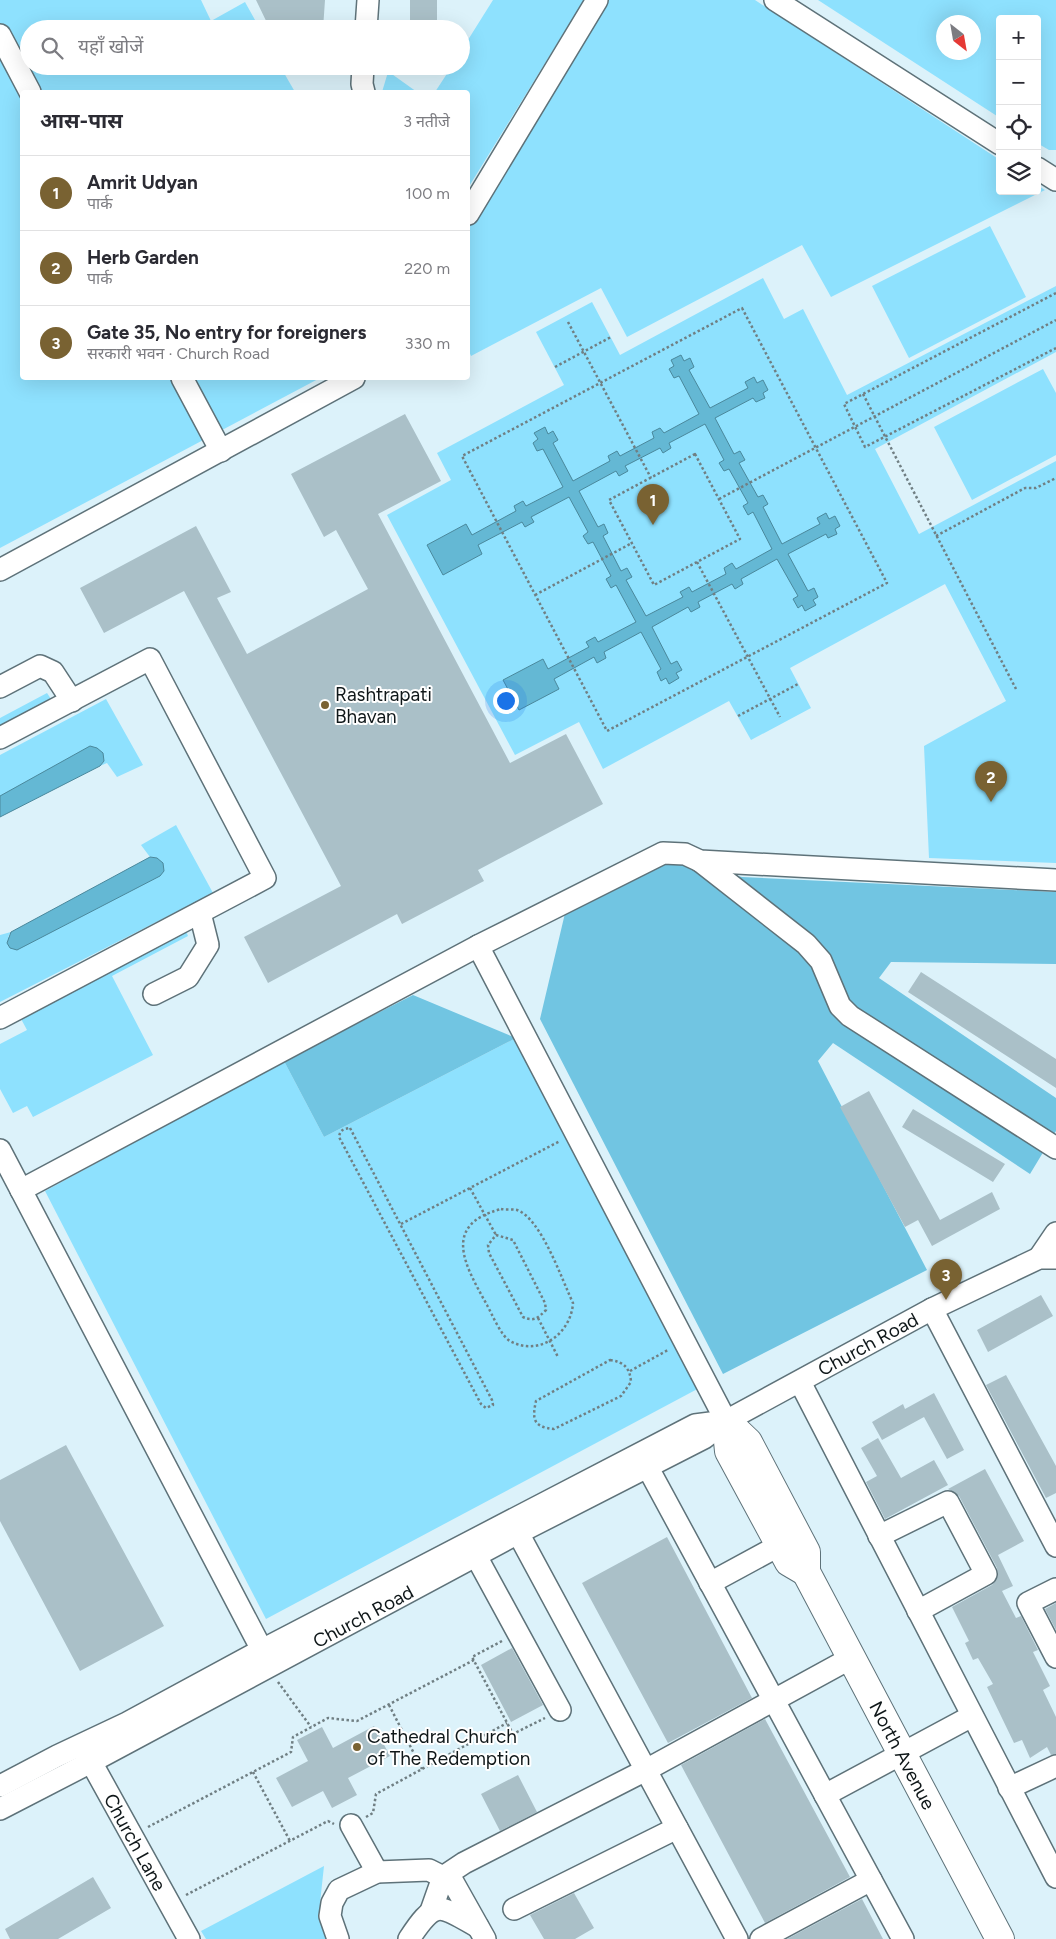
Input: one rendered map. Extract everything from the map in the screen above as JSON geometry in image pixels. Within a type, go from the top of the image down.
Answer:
[{"type":"main road","name":"North Avenue","points":[[726,1421],[729,1451],[789,1562],[806,1572]]},
{"type":"main road","name":"North Avenue","points":[[726,1421],[748,1442],[806,1552],[806,1572],[1000,1939]]},
{"type":"street","points":[[367,20],[368,0]]},
{"type":"street","points":[[470,211],[597,0]]},
{"type":"street","points":[[775,0],[996,141]]},
{"type":"street","points":[[0,35],[20,73]]},
{"type":"street","points":[[21,75],[29,90]]},
{"type":"street","points":[[362,75],[364,90]]},
{"type":"street","points":[[1041,171],[1056,180]]},
{"type":"street","points":[[183,380],[221,451]]},
{"type":"street","points":[[0,570],[350,380]]},
{"type":"street","points":[[0,738],[150,659],[266,878],[0,1018]]},
{"type":"street","points":[[0,687],[40,666],[53,672],[72,701]]},
{"type":"street","points":[[21,1190],[478,946],[663,853],[685,854],[700,861],[806,944],[820,960],[840,1006],[850,1016],[1056,1148]]},
{"type":"street","points":[[700,861],[1056,880]]},
{"type":"street","points":[[154,994],[188,977],[208,945],[200,913]]},
{"type":"street","points":[[478,946],[726,1421]]},
{"type":"street","points":[[0,1150],[265,1659]]},
{"type":"street","name":"Church Road","points":[[466,1555],[518,1533],[648,1468],[704,1438],[726,1421],[932,1309],[1047,1258],[1056,1233]]},
{"type":"street","points":[[932,1309],[1056,1546]]},
{"type":"street","points":[[800,1382],[1009,1788],[1055,1871]]},
{"type":"street","name":"Church Road","points":[[0,1809],[86,1753],[127,1723],[265,1659],[466,1555],[695,1425],[726,1421]]},
{"type":"street","points":[[648,1468],[903,1939]]},
{"type":"street","points":[[880,1536],[948,1502],[986,1574],[918,1611]]},
{"type":"street","points":[[518,1533],[737,1939]]},
{"type":"street","points":[[710,1583],[780,1546]]},
{"type":"street","points":[[466,1555],[519,1633],[560,1710]]},
{"type":"street","points":[[1056,1589],[1028,1603],[1056,1657]]},
{"type":"street","points":[[431,1912],[443,1876],[464,1863],[646,1770],[851,1658]]},
{"type":"street","points":[[825,1795],[972,1716]]},
{"type":"street","name":"Church Road","points":[[0,1786],[86,1753]]},
{"type":"street","name":"Church Lane","points":[[86,1753],[189,1939]]},
{"type":"street","points":[[1009,1788],[1056,1766]]},
{"type":"street","points":[[351,1825],[377,1872]]},
{"type":"street","points":[[514,1909],[677,1828]]},
{"type":"street","points":[[338,1939],[330,1916],[332,1903],[339,1890],[377,1872],[429,1870],[443,1876],[453,1882],[482,1933]]},
{"type":"street","points":[[761,1939],[871,1880]]},
{"type":"street","points":[[409,1939],[422,1919],[431,1912],[446,1909],[482,1933]]},
{"type":"path","points":[[1056,293],[844,404],[865,447],[1056,348]]},
{"type":"path","points":[[742,308],[816,447],[887,583],[607,732],[462,456],[742,308]]},
{"type":"path","points":[[719,499],[1056,320]]},
{"type":"path","points":[[568,322],[651,478]]},
{"type":"path","points":[[555,367],[610,337]]},
{"type":"path","points":[[862,394],[1016,689]]},
{"type":"path","points":[[695,454],[719,499],[740,539],[654,585],[609,500],[695,454]]},
{"type":"path","points":[[936,536],[1025,488],[1036,488],[1056,478]]},
{"type":"path","points":[[535,595],[632,543]]},
{"type":"path","points":[[697,562],[780,717]]},
{"type":"path","points":[[738,716],[798,684]]},
{"type":"path","points":[[350,1128],[357,1138],[401,1224],[492,1400],[493,1405],[486,1408],[481,1404],[339,1137],[340,1132],[344,1129],[350,1128]]},
{"type":"path","points":[[401,1224],[575,1133]]},
{"type":"path","points":[[470,1188],[496,1234],[513,1240],[545,1303],[546,1310],[538,1318],[531,1320],[523,1318],[490,1253],[488,1245],[496,1234]]},
{"type":"path","points":[[501,1209],[517,1210],[530,1219],[540,1232],[573,1303],[572,1313],[565,1328],[550,1341],[540,1345],[520,1345],[508,1340],[467,1268],[462,1245],[468,1227],[484,1214],[501,1209]]},
{"type":"path","points":[[538,1318],[558,1357]]},
{"type":"path","points":[[630,1371],[684,1340]]},
{"type":"path","points":[[610,1360],[621,1362],[630,1371],[631,1382],[621,1396],[554,1429],[538,1426],[533,1415],[536,1401],[610,1360]]},
{"type":"path","points":[[519,1633],[472,1657],[513,1734],[560,1710]]},
{"type":"path","points":[[265,1659],[311,1727]]},
{"type":"path","points":[[131,1836],[291,1752],[294,1737],[328,1718],[357,1721],[474,1660]]},
{"type":"path","points":[[389,1705],[422,1769]]},
{"type":"path","points":[[253,1772],[290,1841]]},
{"type":"shaded area","points":[[0,0],[201,0],[211,20],[20,20],[20,75],[285,75],[294,90],[20,90],[20,380],[316,380],[0,548]]},
{"type":"shaded area","points":[[493,0],[584,0],[470,185],[470,90],[436,90],[446,75],[470,75],[470,37]]},
{"type":"shaded area","points":[[606,0],[755,0],[996,157],[996,195],[1035,195],[831,297],[802,245],[627,337],[601,288],[471,356],[470,220]]},
{"type":"shaded area","points":[[818,0],[1056,0],[1056,150],[1049,150],[1041,145],[1041,15],[996,15],[996,115]]},
{"type":"shaded area","points":[[245,2],[255,20],[213,20]]},
{"type":"shaded area","points":[[387,75],[393,75],[414,90],[383,90]]},
{"type":"shaded area","points":[[990,226],[1026,297],[909,358],[872,286]]},
{"type":"shaded area","points":[[763,278],[784,319],[803,309],[847,395],[1056,286],[1056,352],[875,449],[919,534],[1056,461],[1056,863],[929,858],[924,746],[1006,701],[945,584],[790,668],[811,708],[751,740],[729,701],[603,769],[579,722],[515,755],[387,515],[451,480],[437,453],[564,385],[536,332],[592,302],[620,355]]},
{"type":"shaded area","points":[[681,355],[684,361],[690,358],[694,367],[689,370],[710,408],[748,388],[745,382],[754,377],[757,383],[763,380],[768,390],[763,393],[765,398],[756,402],[753,398],[715,418],[734,454],[740,451],[745,460],[739,463],[758,497],[763,495],[768,504],[763,507],[782,544],[820,524],[817,518],[826,513],[829,519],[835,516],[840,526],[835,529],[837,534],[828,538],[826,534],[788,554],[808,591],[814,588],[818,597],[813,600],[816,605],[805,611],[802,605],[798,608],[793,599],[798,596],[777,559],[741,579],[743,584],[735,589],[732,584],[698,602],[700,607],[691,612],[688,607],[652,627],[671,664],[677,661],[682,670],[676,673],[679,678],[669,684],[666,678],[661,681],[657,672],[661,669],[641,632],[604,652],[606,658],[597,663],[594,657],[554,679],[559,689],[519,710],[503,680],[543,659],[548,669],[589,647],[586,642],[595,637],[598,642],[636,622],[616,585],[611,588],[606,579],[611,576],[593,542],[588,544],[583,536],[588,532],[569,497],[531,517],[534,522],[525,527],[522,522],[478,545],[482,554],[443,575],[427,545],[466,524],[472,535],[516,511],[514,506],[523,501],[526,506],[563,487],[543,449],[537,451],[533,443],[538,439],[534,433],[545,427],[548,434],[553,431],[558,440],[553,443],[573,481],[610,461],[608,456],[617,451],[620,456],[654,438],[652,432],[660,428],[664,433],[699,414],[679,376],[674,378],[669,369],[674,366],[671,360]],"holes":[[[705,424],[724,460],[719,463],[724,471],[729,469],[748,503],[743,506],[748,515],[753,512],[772,549],[736,569],[732,563],[724,568],[726,574],[692,592],[689,587],[680,592],[683,597],[646,616],[626,580],[632,577],[627,568],[621,571],[603,536],[608,533],[604,524],[598,527],[579,491],[616,471],[619,476],[628,471],[625,466],[660,448],[663,453],[671,448],[669,443]]]},
{"type":"shaded area","points":[[1043,369],[1056,393],[1056,455],[972,500],[934,427]]},
{"type":"shaded area","points":[[47,693],[51,699],[0,726],[0,718]]},
{"type":"shaded area","points":[[106,699],[143,765],[117,777],[107,763],[100,766],[104,761],[0,796],[0,755]]},
{"type":"shaded area","points":[[90,746],[97,748],[103,753],[104,761],[100,766],[0,817],[0,796]]},
{"type":"shaded area","points":[[176,825],[213,893],[0,1002],[0,935],[11,932],[8,937],[157,858],[150,857],[141,845]]},
{"type":"shaded area","points":[[150,857],[157,858],[163,863],[164,871],[160,876],[17,950],[10,948],[7,943],[11,932]]},
{"type":"shaded area","points":[[670,859],[742,877],[1056,892],[1056,964],[891,962],[879,978],[1056,1098],[1056,1131],[1030,1174],[833,1043],[818,1061],[927,1270],[723,1374],[540,1019],[566,909]]},
{"type":"shaded area","points":[[186,931],[188,936],[112,976],[153,1055],[33,1117],[27,1106],[13,1113],[0,1089],[0,1044],[27,1030],[20,1017]]},
{"type":"shaded area","points":[[413,995],[516,1038],[324,1137],[284,1061]]},
{"type":"shaded area","points":[[516,1038],[703,1386],[266,1619],[45,1191],[284,1061],[324,1137]]},
{"type":"shaded area","points":[[324,1866],[320,1903],[329,1939],[206,1939],[201,1931]]},
{"type":"building","points":[[256,0],[325,0],[324,20],[266,20]]},
{"type":"building","points":[[410,0],[437,0],[437,20],[410,20]]},
{"type":"building","points":[[405,414],[441,481],[378,514],[510,763],[566,734],[603,804],[478,870],[484,881],[402,924],[397,914],[268,983],[244,937],[341,886],[184,591],[104,633],[80,588],[196,526],[231,592],[217,598],[247,654],[368,589],[336,530],[324,537],[291,474]]},
{"type":"building","points":[[921,972],[1056,1059],[1056,1088],[908,992]]},
{"type":"building","points":[[869,1091],[940,1220],[992,1192],[1000,1209],[932,1246],[918,1220],[905,1227],[840,1107]]},
{"type":"building","points":[[913,1109],[1005,1164],[993,1182],[902,1127]]},
{"type":"building","points":[[1041,1295],[1053,1316],[988,1352],[977,1330]]},
{"type":"building","points":[[1006,1375],[1056,1466],[1056,1493],[1046,1498],[986,1385]]},
{"type":"building","points":[[934,1393],[964,1450],[947,1459],[924,1417],[882,1440],[872,1422],[903,1404],[905,1409]]},
{"type":"building","points":[[878,1438],[901,1478],[934,1460],[948,1485],[885,1519],[866,1482],[877,1476],[861,1448]]},
{"type":"building","points":[[66,1445],[164,1626],[80,1671],[0,1521],[0,1480]]},
{"type":"building","points":[[985,1469],[1024,1541],[998,1555],[1013,1586],[1002,1591],[1016,1618],[1021,1616],[1038,1650],[1033,1652],[1050,1686],[1043,1690],[1056,1717],[1056,1754],[1051,1755],[1047,1747],[1030,1758],[1022,1740],[1014,1743],[987,1687],[993,1684],[978,1658],[973,1660],[965,1643],[969,1641],[952,1607],[992,1585],[998,1575],[997,1568],[959,1496],[948,1489]]},
{"type":"building","points":[[667,1537],[752,1698],[668,1743],[582,1583]]},
{"type":"building","points":[[1056,1603],[1056,1630],[1045,1609]]},
{"type":"building","points":[[512,1648],[543,1705],[511,1722],[481,1665]]},
{"type":"building","points":[[765,1719],[850,1877],[765,1923],[681,1765]]},
{"type":"building","points":[[374,1726],[390,1756],[348,1778],[357,1795],[332,1808],[323,1791],[292,1807],[276,1778],[308,1761],[297,1740],[322,1727],[333,1748]]},
{"type":"building","points":[[518,1775],[537,1812],[500,1831],[481,1794]]},
{"type":"building","points":[[93,1877],[111,1908],[58,1939],[10,1939],[5,1929]]},
{"type":"building","points":[[574,1893],[594,1928],[575,1939],[544,1939],[530,1915]]},
{"type":"building","points":[[862,1899],[883,1939],[787,1939]]},
{"type":"place","name":"Amrit Udyan","points":[[653,525]]},
{"type":"place","name":"Rashtrapati Bhavan","points":[[325,705]]},
{"type":"place","name":"Herb Garden","points":[[991,802]]},
{"type":"place","name":"Gate 35, No entry for foreigners","points":[[946,1300]]},
{"type":"place","name":"Cathedral Church of The Redemption","points":[[357,1747]]}]
